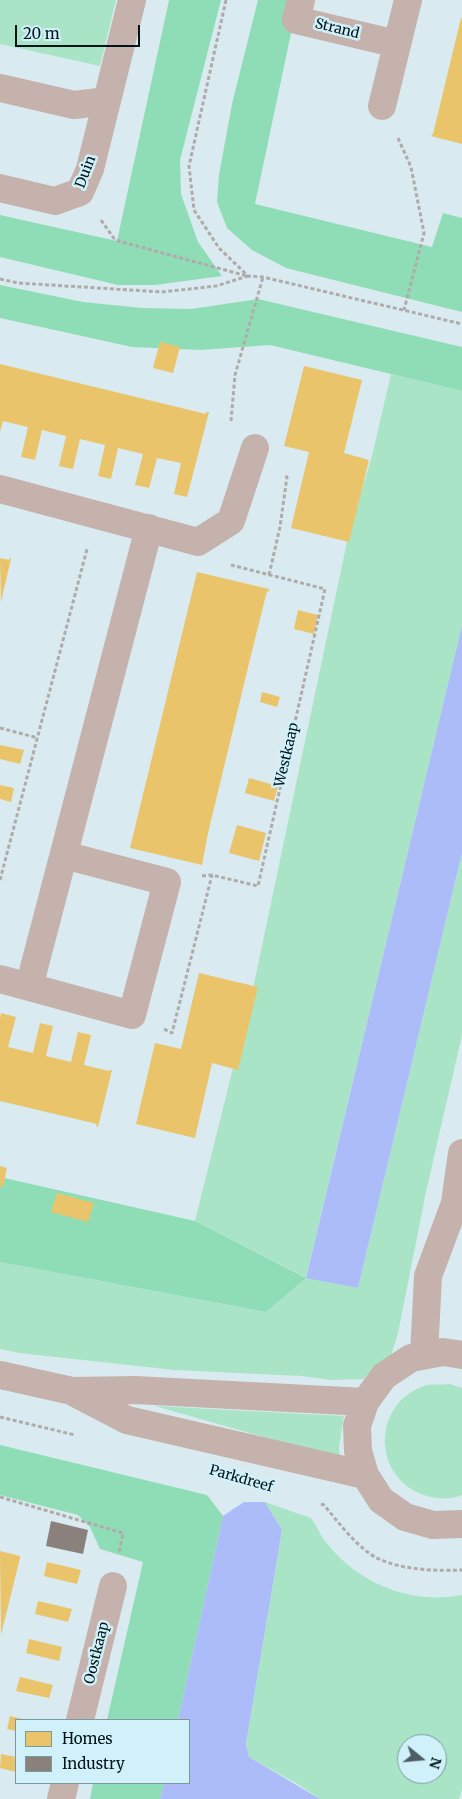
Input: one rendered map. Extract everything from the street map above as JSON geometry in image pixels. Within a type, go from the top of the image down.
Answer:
[{"type":"street","name":"Duin","points":[[0,188],[55,201],[80,192],[90,169],[132,0]]},
{"type":"street","name":"Strand","points":[[301,0],[296,20],[397,44]]},
{"type":"street","points":[[382,106],[408,0]]},
{"type":"street","points":[[0,88],[74,106],[107,101]]},
{"type":"street","points":[[0,489],[198,542],[231,521],[252,456]]},
{"type":"street","points":[[29,987],[149,528]]},
{"type":"street","points":[[0,979],[132,1015],[167,882],[64,855]]},
{"type":"street","points":[[424,1356],[428,1276],[455,1203],[462,1152]]},
{"type":"street","points":[[455,1203],[462,1230]]},
{"type":"street","points":[[462,1355],[443,1352],[411,1358],[384,1376],[365,1402],[358,1426],[358,1451],[365,1476],[382,1500],[405,1517],[433,1525],[462,1524]]},
{"type":"street","points":[[0,1375],[72,1391],[135,1390],[365,1402]]},
{"type":"street","points":[[72,1391],[127,1420],[365,1476]]},
{"type":"street","name":"Oostkaap","points":[[80,1719],[113,1586]]},
{"type":"street","points":[[61,1799],[65,1784]]},
{"type":"path","points":[[226,0],[189,166],[194,210],[219,248],[248,276]]},
{"type":"path","points":[[382,106],[411,167],[424,233],[404,310]]},
{"type":"path","points":[[115,240],[248,276],[263,277],[462,324]]},
{"type":"path","points":[[0,279],[18,283],[162,292],[216,286],[248,276]]},
{"type":"path","points":[[263,277],[235,375],[230,420],[252,456],[287,477],[280,527],[269,575]]},
{"type":"path","points":[[0,880],[96,515]]},
{"type":"path","name":"Westkaap","points":[[167,882],[212,875],[258,886],[325,589],[231,565]]},
{"type":"path","points":[[0,728],[38,738]]},
{"type":"path","points":[[0,1416],[77,1436]]},
{"type":"path","points":[[0,1497],[123,1533],[113,1586]]},
{"type":"path","points":[[315,1502],[324,1505],[351,1538],[378,1559],[416,1569],[462,1570]]},
{"type":"green space","points":[[0,0],[116,0],[100,66],[0,44]]},
{"type":"green space","points":[[169,0],[221,0],[180,160],[181,194],[198,242],[222,276],[155,285],[118,285],[0,257],[0,215],[117,241]]},
{"type":"green space","points":[[258,0],[298,0],[255,204],[432,247],[443,213],[462,218],[462,312],[286,268],[252,250],[227,228],[217,202],[219,175],[232,104]]},
{"type":"green space","points":[[0,285],[83,302],[142,308],[191,309],[258,299],[462,347],[462,391],[270,345],[200,350],[132,347],[0,318]]},
{"type":"green space","points":[[391,374],[462,391],[462,625],[306,1277],[358,1288],[462,853],[462,1035],[426,1192],[398,1333],[391,1356],[375,1367],[364,1379],[332,1380],[301,1376],[174,1370],[19,1353],[0,1349],[0,1262],[266,1312],[305,1277],[195,1221],[255,979],[349,532],[372,456]]},
{"type":"green space","points":[[0,1177],[195,1221],[306,1278],[266,1312],[0,1262]]},
{"type":"green space","points":[[450,1384],[462,1388],[462,1495],[453,1498],[438,1498],[424,1495],[407,1486],[394,1472],[387,1457],[385,1439],[388,1422],[396,1406],[409,1394],[427,1385]]},
{"type":"green space","points":[[155,1406],[344,1416],[339,1447],[340,1459]]},
{"type":"green space","points":[[0,1445],[207,1495],[223,1516],[178,1719],[107,1719],[143,1562],[100,1549],[90,1527],[78,1515],[0,1495]]},
{"type":"green space","points":[[265,1502],[311,1518],[325,1541],[338,1556],[353,1569],[386,1588],[423,1597],[462,1595],[462,1789],[459,1799],[320,1799],[249,1757],[246,1744],[282,1530]]},
{"type":"green space","points":[[93,1784],[164,1784],[160,1799],[90,1799]]},
{"type":"water","points":[[462,625],[462,853],[358,1288],[306,1278]]},
{"type":"water","points":[[244,1502],[265,1502],[282,1530],[246,1744],[249,1757],[320,1799],[160,1799],[164,1784],[190,1784],[190,1719],[178,1719],[223,1516]]},
{"type":"building: Homes","points":[[462,18],[462,144],[431,136]]},
{"type":"building: Homes","points":[[160,342],[180,347],[173,373],[153,368]]},
{"type":"building: Homes","points":[[0,364],[206,414],[206,412],[209,412],[187,497],[174,494],[181,463],[157,458],[149,488],[135,485],[143,454],[118,448],[111,479],[98,476],[105,445],[80,439],[73,469],[59,466],[66,436],[42,430],[35,460],[21,457],[28,427],[3,421],[0,432]]},
{"type":"building: Homes","points":[[304,366],[362,380],[344,453],[369,460],[349,542],[291,528],[309,452],[284,446]]},
{"type":"building: Homes","points":[[0,558],[11,559],[1,602]]},
{"type":"building: Homes","points":[[197,572],[269,589],[252,651],[202,865],[130,848]]},
{"type":"building: Homes","points":[[298,610],[318,615],[314,634],[294,629]]},
{"type":"building: Homes","points":[[262,692],[280,697],[277,707],[260,702]]},
{"type":"building: Homes","points":[[0,745],[24,750],[20,764],[0,759]]},
{"type":"building: Homes","points":[[249,778],[278,786],[274,801],[245,793]]},
{"type":"building: Homes","points":[[0,785],[14,788],[11,802],[0,799]]},
{"type":"building: Homes","points":[[237,825],[266,833],[259,861],[229,853]]},
{"type":"building: Homes","points":[[199,973],[258,987],[238,1070],[212,1063],[195,1138],[136,1124],[155,1043],[181,1049]]},
{"type":"building: Homes","points":[[1,1013],[16,1017],[8,1047],[33,1053],[40,1023],[53,1026],[46,1056],[71,1062],[78,1032],[91,1035],[84,1065],[109,1071],[112,1070],[98,1127],[96,1126],[97,1124],[0,1101]]},
{"type":"building: Homes","points":[[0,1166],[7,1168],[3,1187],[0,1186]]},
{"type":"building: Homes","points":[[57,1193],[94,1203],[88,1222],[51,1212]]},
{"type":"building: Homes","points":[[0,1551],[20,1556],[1,1635]]},
{"type":"building: Homes","points":[[47,1562],[81,1570],[77,1584],[44,1576]]},
{"type":"building: Homes","points":[[38,1601],[72,1609],[68,1622],[35,1614]]},
{"type":"building: Homes","points":[[29,1639],[62,1647],[59,1661],[26,1653]]},
{"type":"building: Homes","points":[[20,1677],[53,1685],[49,1698],[16,1691]]},
{"type":"building: Homes","points":[[10,1716],[22,1719],[15,1719],[15,1731],[7,1729]]},
{"type":"building: Homes","points":[[1,1754],[15,1757],[15,1772],[0,1768]]},
{"type":"building: Industry","points":[[51,1521],[88,1530],[83,1554],[46,1546]]}]
